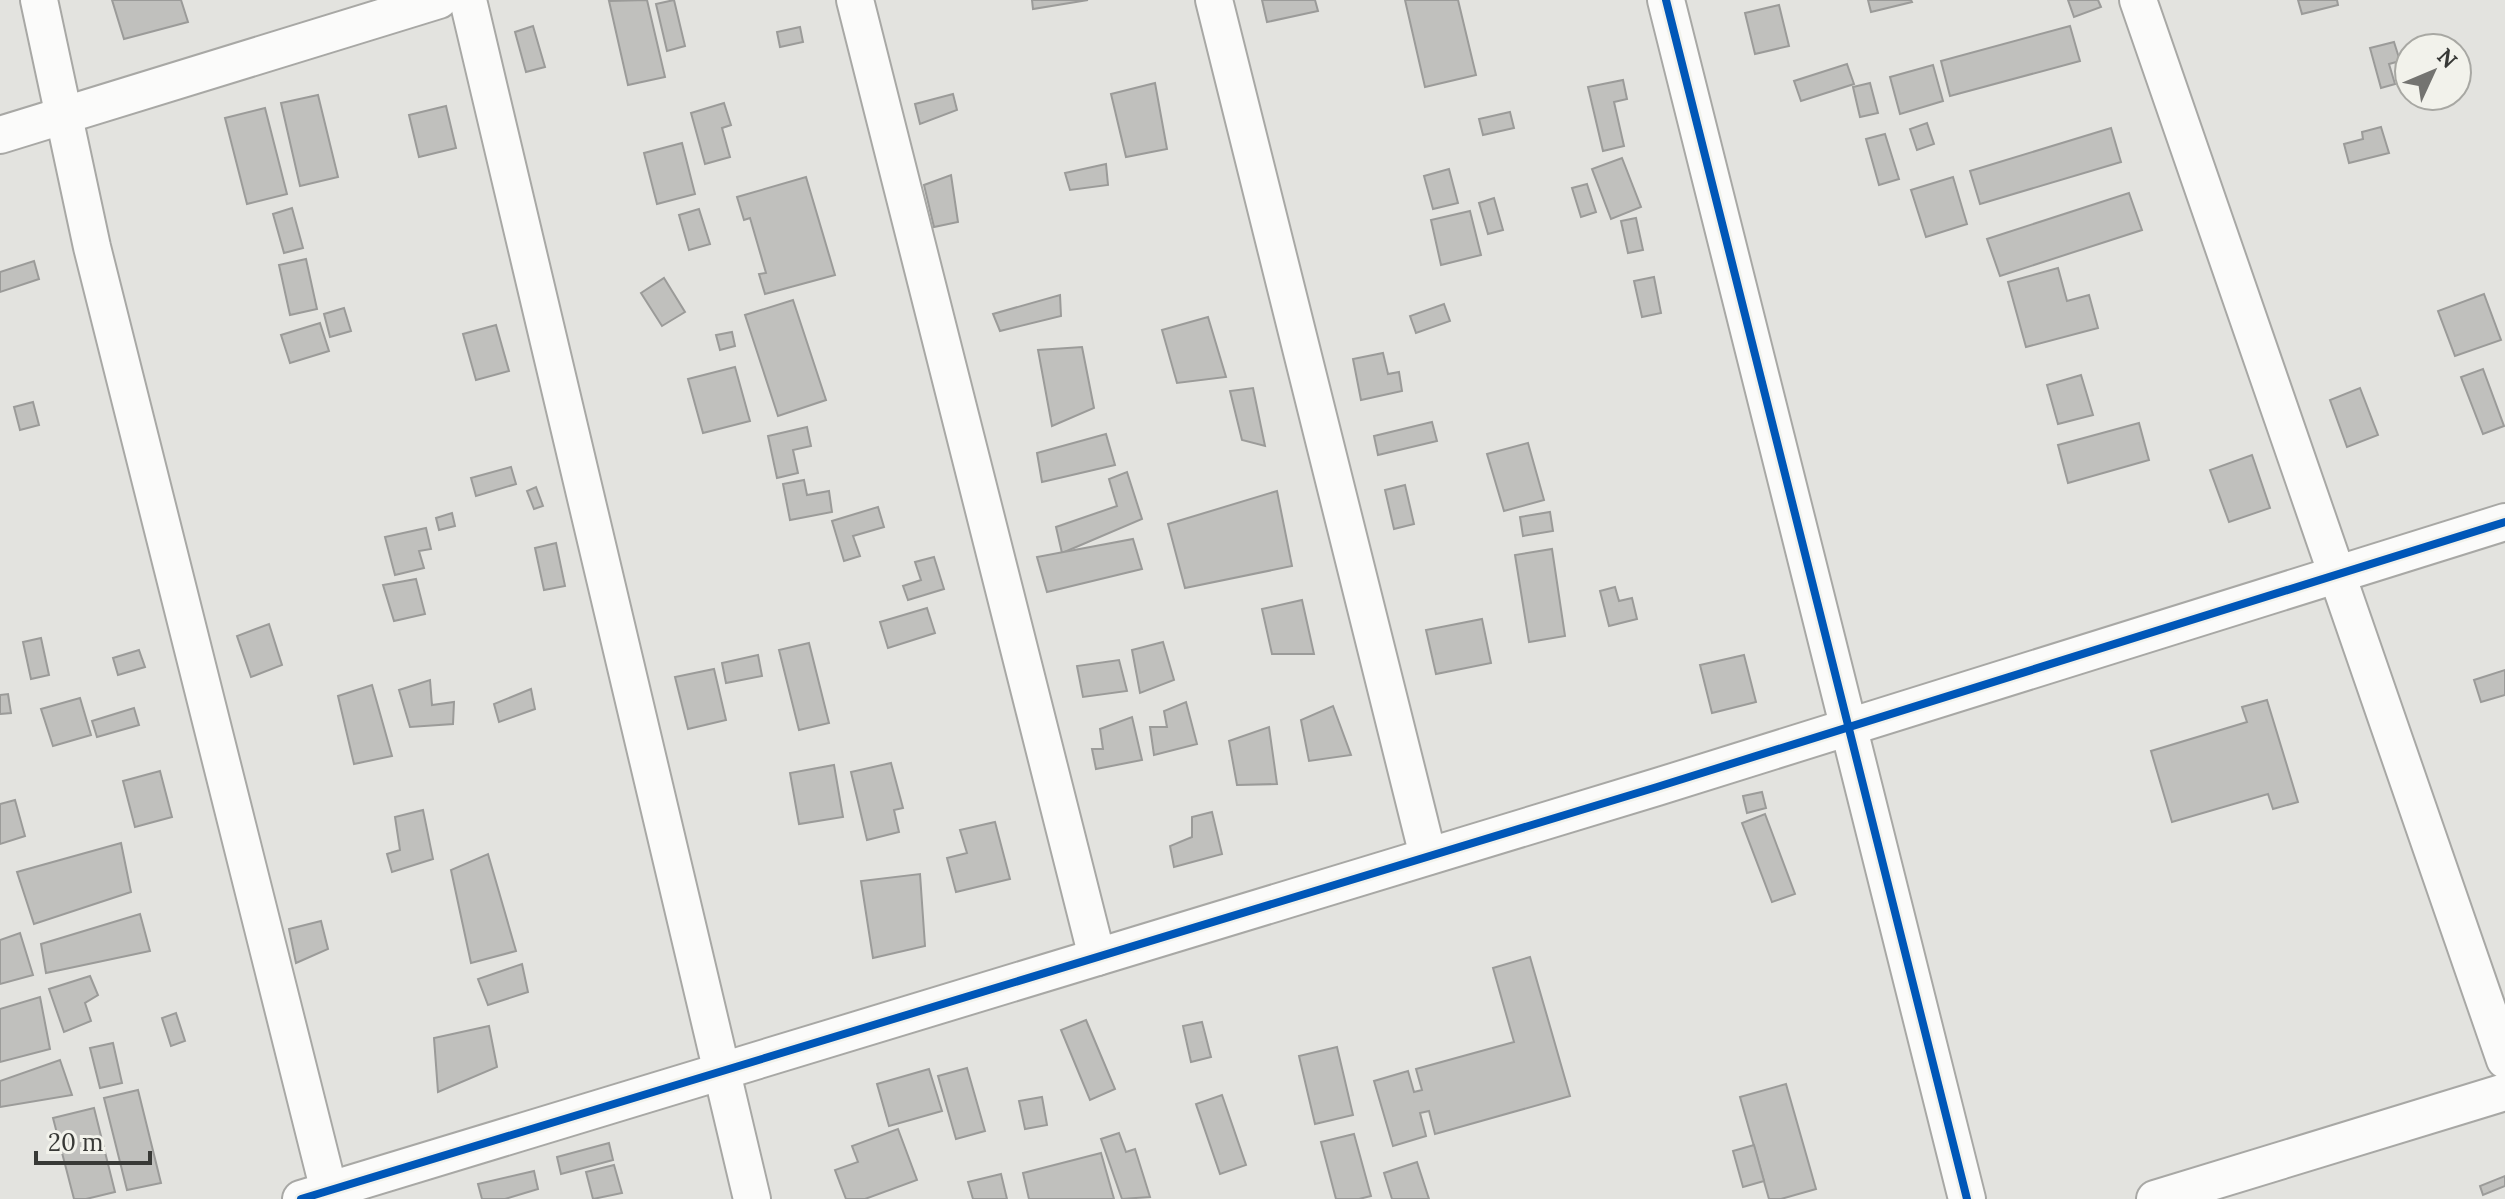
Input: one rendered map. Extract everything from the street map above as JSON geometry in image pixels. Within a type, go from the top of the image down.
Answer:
[{"type":"street","points":[[39,0],[62,116],[315,1195],[1849,728],[2505,522]]},
{"type":"street","points":[[0,135],[439,0]]},
{"type":"street","points":[[468,0],[752,1199]]},
{"type":"street","points":[[855,0],[1097,957]]},
{"type":"street","points":[[1214,0],[1428,856]]},
{"type":"street","points":[[1666,0],[1967,1199]]},
{"type":"street","points":[[2138,0],[2505,1060]]},
{"type":"street","points":[[2155,1199],[2505,1092]]},
{"type":"building","points":[[112,0],[181,0],[188,22],[124,39]]},
{"type":"building","points":[[647,0],[665,77],[628,85],[609,1]]},
{"type":"building","points":[[674,0],[685,46],[667,51],[656,4]]},
{"type":"building","points":[[1032,0],[1088,0],[1033,9]]},
{"type":"building","points":[[1262,0],[1315,0],[1318,11],[1267,22]]},
{"type":"building","points":[[1405,0],[1458,0],[1476,75],[1425,87]]},
{"type":"building","points":[[1868,0],[1911,0],[1912,2],[1871,12]]},
{"type":"building","points":[[2068,0],[2098,0],[2101,7],[2074,17]]},
{"type":"building","points":[[2298,0],[2337,0],[2338,5],[2302,14]]},
{"type":"building","points":[[1779,5],[1789,46],[1755,54],[1745,13]]},
{"type":"building","points":[[533,26],[545,67],[526,72],[515,32]]},
{"type":"building","points":[[2070,26],[2080,61],[1950,96],[1941,61]]},
{"type":"building","points":[[800,27],[803,42],[780,47],[777,32]]},
{"type":"building","points":[[2393,42],[2393,63],[2389,64],[2393,85],[2381,88],[2370,48]]},
{"type":"building","points":[[1847,64],[1854,84],[1801,101],[1794,81]]},
{"type":"building","points":[[1933,65],[1943,101],[1900,114],[1890,77]]},
{"type":"building","points":[[1623,80],[1627,99],[1614,102],[1624,146],[1603,151],[1588,87]]},
{"type":"building","points":[[1155,83],[1167,149],[1126,157],[1111,94]]},
{"type":"building","points":[[1870,83],[1878,113],[1860,117],[1853,87]]},
{"type":"building","points":[[953,94],[957,110],[920,124],[915,104]]},
{"type":"building","points":[[318,95],[338,177],[300,186],[281,103]]},
{"type":"building","points":[[724,103],[731,125],[722,128],[730,157],[705,164],[691,113]]},
{"type":"building","points":[[446,106],[456,148],[419,157],[409,115]]},
{"type":"building","points":[[265,108],[287,194],[247,204],[225,118]]},
{"type":"building","points":[[1510,112],[1514,128],[1483,135],[1479,119]]},
{"type":"building","points":[[1927,123],[1934,144],[1917,150],[1910,129]]},
{"type":"building","points":[[2381,127],[2389,153],[2349,163],[2344,144],[2363,139],[2362,132]]},
{"type":"building","points":[[2111,128],[2121,162],[1980,204],[1970,171]]},
{"type":"building","points":[[1885,134],[1899,179],[1879,185],[1866,139]]},
{"type":"building","points":[[682,143],[695,194],[657,204],[644,153]]},
{"type":"building","points":[[1622,158],[1641,207],[1611,219],[1592,169]]},
{"type":"building","points":[[1106,164],[1108,185],[1070,190],[1065,173]]},
{"type":"building","points":[[1449,169],[1458,203],[1433,209],[1424,176]]},
{"type":"building","points":[[951,175],[958,222],[934,227],[924,185]]},
{"type":"building","points":[[806,177],[835,275],[765,294],[759,274],[766,273],[750,218],[744,220],[737,197]]},
{"type":"building","points":[[1953,177],[1967,224],[1926,237],[1911,190]]},
{"type":"building","points":[[1587,184],[1596,212],[1581,217],[1572,188]]},
{"type":"building","points":[[2129,193],[2142,230],[2000,276],[1987,239]]},
{"type":"building","points":[[1494,198],[1503,230],[1488,234],[1479,203]]},
{"type":"building","points":[[292,208],[303,248],[284,253],[273,214]]},
{"type":"building","points":[[699,209],[710,244],[689,250],[679,215]]},
{"type":"building","points":[[1470,211],[1481,255],[1441,265],[1431,220]]},
{"type":"building","points":[[1636,218],[1643,250],[1628,253],[1621,221]]},
{"type":"building","points":[[306,259],[317,309],[290,315],[279,265]]},
{"type":"building","points":[[34,261],[39,279],[0,292],[0,272]]},
{"type":"building","points":[[2058,268],[2067,301],[2089,295],[2098,328],[2026,347],[2008,282]]},
{"type":"building","points":[[1654,277],[1661,313],[1642,317],[1634,281]]},
{"type":"building","points":[[664,278],[685,312],[662,326],[641,293]]},
{"type":"building","points":[[2484,294],[2501,340],[2455,356],[2438,311]]},
{"type":"building","points":[[1060,295],[1061,316],[1000,331],[993,314]]},
{"type":"building","points":[[793,300],[826,400],[778,416],[745,315]]},
{"type":"building","points":[[1444,304],[1450,321],[1416,333],[1410,316]]},
{"type":"building","points":[[344,308],[351,331],[330,337],[324,314]]},
{"type":"building","points":[[1208,317],[1226,377],[1177,383],[1162,330]]},
{"type":"building","points":[[320,323],[329,351],[290,363],[281,335]]},
{"type":"building","points":[[496,325],[509,371],[476,380],[463,334]]},
{"type":"building","points":[[732,332],[735,346],[720,350],[716,335]]},
{"type":"building","points":[[1082,347],[1094,408],[1052,426],[1038,350]]},
{"type":"building","points":[[1383,353],[1388,374],[1399,372],[1402,391],[1361,400],[1353,359]]},
{"type":"building","points":[[735,367],[750,421],[703,433],[688,379]]},
{"type":"building","points":[[2483,369],[2504,426],[2483,434],[2461,377]]},
{"type":"building","points":[[2081,375],[2093,415],[2058,424],[2047,385]]},
{"type":"building","points":[[1253,388],[1265,446],[1242,440],[1230,391]]},
{"type":"building","points":[[2360,388],[2378,435],[2347,447],[2330,400]]},
{"type":"building","points":[[33,402],[39,425],[20,430],[14,407]]},
{"type":"building","points":[[1432,422],[1437,441],[1378,455],[1374,436]]},
{"type":"building","points":[[2139,423],[2149,460],[2068,483],[2058,445]]},
{"type":"building","points":[[807,427],[811,446],[793,450],[798,473],[777,478],[768,436]]},
{"type":"building","points":[[1106,434],[1115,465],[1042,482],[1037,453]]},
{"type":"building","points":[[1528,443],[1544,500],[1504,511],[1487,454]]},
{"type":"building","points":[[2252,455],[2270,508],[2229,522],[2210,470]]},
{"type":"building","points":[[511,467],[516,484],[476,496],[471,478]]},
{"type":"building","points":[[1127,472],[1142,519],[1062,553],[1056,527],[1117,506],[1109,479]]},
{"type":"building","points":[[804,480],[807,495],[829,491],[832,512],[790,520],[783,484]]},
{"type":"building","points":[[1405,485],[1414,524],[1394,529],[1385,490]]},
{"type":"building","points":[[536,487],[543,506],[534,509],[527,491]]},
{"type":"building","points":[[1277,491],[1292,566],[1185,588],[1168,524]]},
{"type":"building","points":[[878,507],[884,527],[853,536],[860,556],[844,561],[832,521]]},
{"type":"building","points":[[1550,512],[1553,531],[1523,536],[1520,517]]},
{"type":"building","points":[[452,513],[455,526],[439,530],[436,518]]},
{"type":"building","points":[[426,528],[431,549],[419,551],[424,568],[395,575],[385,537]]},
{"type":"building","points":[[1133,539],[1142,569],[1047,592],[1037,557]]},
{"type":"building","points":[[556,543],[565,586],[544,590],[535,548]]},
{"type":"building","points":[[1552,549],[1565,636],[1529,642],[1515,555]]},
{"type":"building","points":[[934,557],[944,589],[908,600],[903,586],[921,580],[915,562]]},
{"type":"building","points":[[416,579],[425,614],[394,621],[383,585]]},
{"type":"building","points":[[1615,587],[1619,601],[1632,598],[1637,619],[1609,626],[1600,591]]},
{"type":"building","points":[[1302,600],[1314,654],[1272,654],[1262,609]]},
{"type":"building","points":[[927,608],[935,633],[888,648],[880,622]]},
{"type":"building","points":[[1482,619],[1491,663],[1436,674],[1426,630]]},
{"type":"building","points":[[269,624],[282,665],[251,677],[237,636]]},
{"type":"building","points":[[41,638],[49,675],[31,679],[23,642]]},
{"type":"building","points":[[1163,642],[1174,680],[1140,693],[1132,650]]},
{"type":"building","points":[[809,643],[829,723],[799,730],[779,650]]},
{"type":"building","points":[[139,650],[145,667],[118,675],[113,658]]},
{"type":"building","points":[[758,655],[762,676],[726,683],[722,663]]},
{"type":"building","points":[[1744,655],[1756,702],[1712,713],[1700,665]]},
{"type":"building","points":[[1119,660],[1127,691],[1083,697],[1077,666]]},
{"type":"building","points":[[714,669],[726,720],[688,729],[675,677]]},
{"type":"building","points":[[2505,670],[2505,695],[2481,702],[2474,680]]},
{"type":"building","points":[[430,680],[432,705],[454,702],[453,724],[410,727],[399,690]]},
{"type":"building","points":[[372,685],[392,756],[354,764],[338,696]]},
{"type":"building","points":[[531,689],[535,709],[499,722],[494,704]]},
{"type":"building","points":[[8,694],[11,713],[0,714],[0,695]]},
{"type":"building","points":[[80,698],[91,735],[53,746],[41,709]]},
{"type":"building","points":[[2267,700],[2298,802],[2273,809],[2268,794],[2172,822],[2151,751],[2247,722],[2242,707]]},
{"type":"building","points":[[1186,702],[1197,744],[1154,755],[1150,727],[1167,727],[1164,711]]},
{"type":"building","points":[[1333,706],[1351,755],[1309,761],[1301,720]]},
{"type":"building","points":[[134,708],[139,725],[97,737],[92,721]]},
{"type":"building","points":[[1132,717],[1142,760],[1096,769],[1092,749],[1103,749],[1100,729]]},
{"type":"building","points":[[1269,727],[1277,784],[1237,785],[1229,741]]},
{"type":"building","points":[[891,763],[903,808],[894,810],[899,832],[867,840],[851,772]]},
{"type":"building","points":[[834,765],[843,817],[799,824],[790,773]]},
{"type":"building","points":[[160,771],[172,817],[135,827],[123,781]]},
{"type":"building","points":[[1762,792],[1766,808],[1747,813],[1743,796]]},
{"type":"building","points":[[15,800],[25,836],[0,844],[0,804]]},
{"type":"building","points":[[423,810],[433,859],[392,872],[387,854],[400,850],[395,817]]},
{"type":"building","points":[[1212,812],[1222,854],[1174,867],[1170,846],[1192,837],[1192,817]]},
{"type":"building","points":[[1765,814],[1795,894],[1772,902],[1742,823]]},
{"type":"building","points":[[995,822],[1010,879],[956,892],[947,858],[967,853],[960,830]]},
{"type":"building","points":[[121,843],[131,892],[34,924],[17,872]]},
{"type":"building","points":[[488,854],[516,951],[471,963],[451,870]]},
{"type":"building","points":[[920,874],[925,946],[873,958],[861,881]]},
{"type":"building","points":[[140,914],[150,951],[46,973],[41,944]]},
{"type":"building","points":[[321,921],[328,949],[296,963],[289,929]]},
{"type":"building","points":[[20,933],[33,975],[0,984],[0,940]]},
{"type":"building","points":[[1530,957],[1570,1096],[1435,1134],[1429,1111],[1420,1113],[1426,1136],[1393,1146],[1374,1081],[1408,1071],[1414,1092],[1422,1090],[1416,1069],[1514,1042],[1493,968]]},
{"type":"building","points":[[522,964],[528,992],[488,1005],[478,979]]},
{"type":"building","points":[[90,976],[98,995],[85,1003],[91,1021],[64,1032],[49,989]]},
{"type":"building","points":[[40,997],[50,1049],[0,1062],[0,1009]]},
{"type":"building","points":[[176,1013],[185,1041],[171,1046],[162,1018]]},
{"type":"building","points":[[1086,1020],[1115,1089],[1090,1100],[1061,1030]]},
{"type":"building","points":[[1202,1022],[1211,1057],[1191,1062],[1183,1026]]},
{"type":"building","points":[[489,1026],[497,1067],[438,1092],[434,1038]]},
{"type":"building","points":[[113,1043],[122,1083],[100,1088],[90,1048]]},
{"type":"building","points":[[1337,1047],[1353,1115],[1315,1124],[1299,1056]]},
{"type":"building","points":[[60,1060],[72,1095],[0,1107],[0,1081]]},
{"type":"building","points":[[967,1068],[985,1131],[956,1139],[938,1076]]},
{"type":"building","points":[[929,1069],[942,1111],[889,1126],[877,1084]]},
{"type":"building","points":[[1786,1084],[1816,1189],[1781,1199],[1769,1199],[1740,1097]]},
{"type":"building","points":[[138,1090],[161,1183],[127,1190],[104,1098]]},
{"type":"building","points":[[1222,1095],[1246,1165],[1220,1174],[1196,1104]]},
{"type":"building","points":[[1042,1097],[1047,1125],[1025,1129],[1019,1101]]},
{"type":"building","points":[[94,1108],[115,1192],[74,1199],[53,1118]]},
{"type":"building","points":[[898,1129],[917,1180],[865,1199],[846,1199],[835,1170],[858,1162],[852,1146]]},
{"type":"building","points":[[1119,1133],[1126,1152],[1135,1149],[1150,1197],[1122,1199],[1101,1139]]},
{"type":"building","points":[[1354,1134],[1371,1196],[1336,1199],[1321,1142]]},
{"type":"building","points":[[609,1143],[613,1160],[561,1174],[557,1157]]},
{"type":"building","points":[[1754,1145],[1764,1181],[1743,1187],[1733,1151]]},
{"type":"building","points":[[1101,1153],[1114,1199],[1029,1199],[1023,1173]]},
{"type":"building","points":[[1417,1162],[1429,1199],[1392,1199],[1384,1173]]},
{"type":"building","points":[[614,1165],[622,1193],[593,1199],[586,1172]]},
{"type":"building","points":[[534,1171],[538,1189],[505,1199],[482,1199],[478,1184]]},
{"type":"building","points":[[1001,1174],[1007,1199],[973,1199],[968,1182]]},
{"type":"building","points":[[2505,1176],[2505,1186],[2483,1195],[2480,1186]]},
{"type":"cycle path","points":[[1666,0],[1967,1199]]},
{"type":"cycle path","points":[[301,1199],[1657,787],[2505,522]]}]
